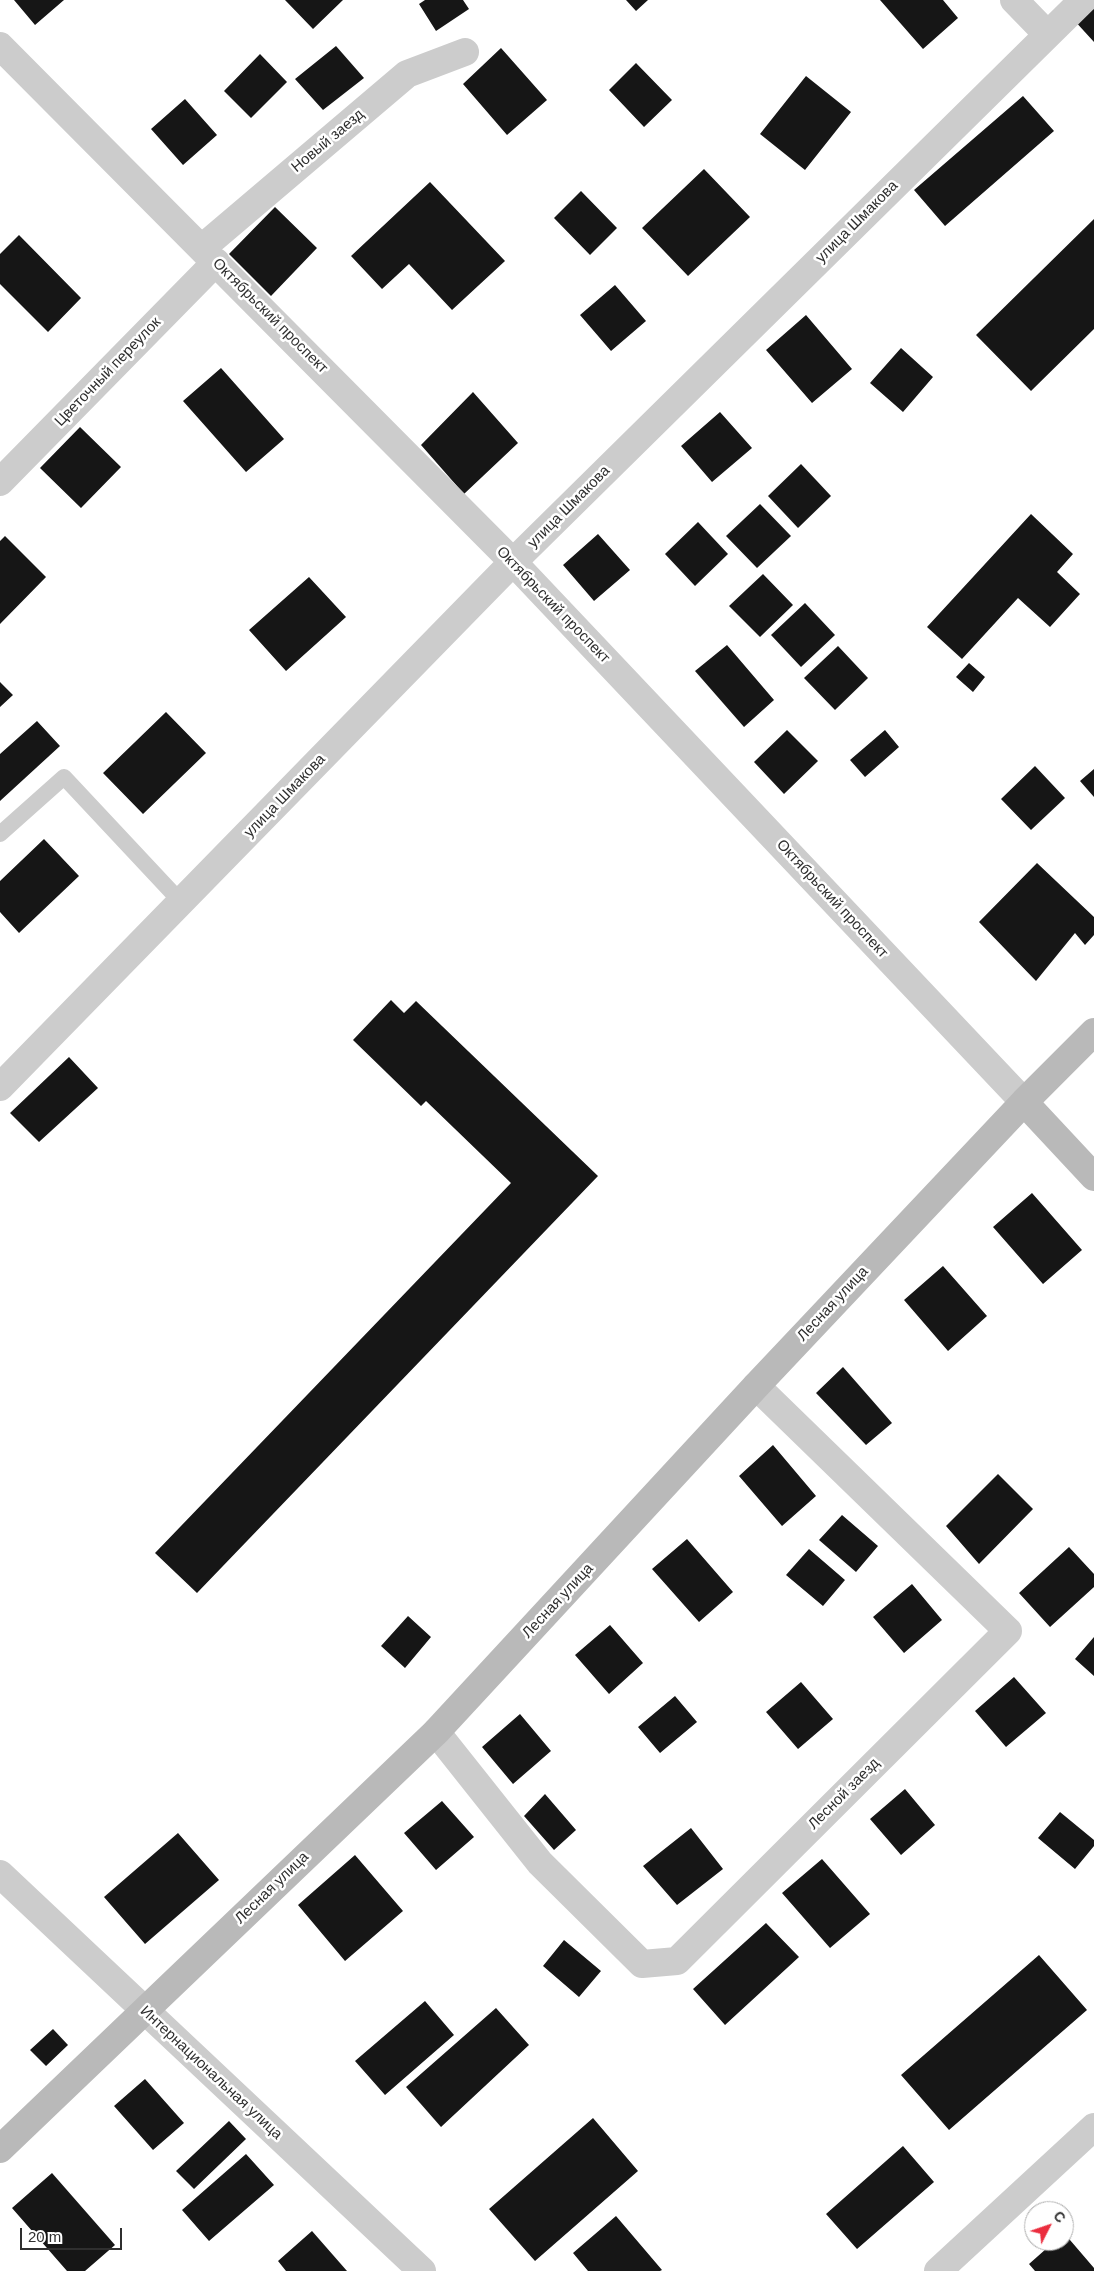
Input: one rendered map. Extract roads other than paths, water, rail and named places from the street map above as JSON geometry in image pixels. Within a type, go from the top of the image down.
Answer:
[{"type":"street","points":[[1014,0],[1047,34]]},
{"type":"street","name":"улица Шмакова","points":[[0,1087],[513,562],[1083,0]]},
{"type":"street","name":"Октябрьский проспект","points":[[0,46],[513,562],[1094,1177]]},
{"type":"street","name":"Новый заезд","points":[[209,255],[407,74],[465,52]]},
{"type":"street","name":"Цветочный переулок","points":[[0,482],[209,255]]},
{"type":"street","name":"Лесная улица","points":[[0,2149],[436,1732],[756,1386],[1024,1102],[1094,1032]]},
{"type":"street","name":"Лесной заезд","points":[[436,1732],[540,1863],[642,1964],[677,1961],[1008,1631],[756,1386]]},
{"type":"street","name":"Интернациональная улица","points":[[0,1874],[422,2271]]},
{"type":"street","points":[[938,2271],[1094,2127]]},
{"type":"lane","points":[[0,834],[64,777],[181,902]]}]
